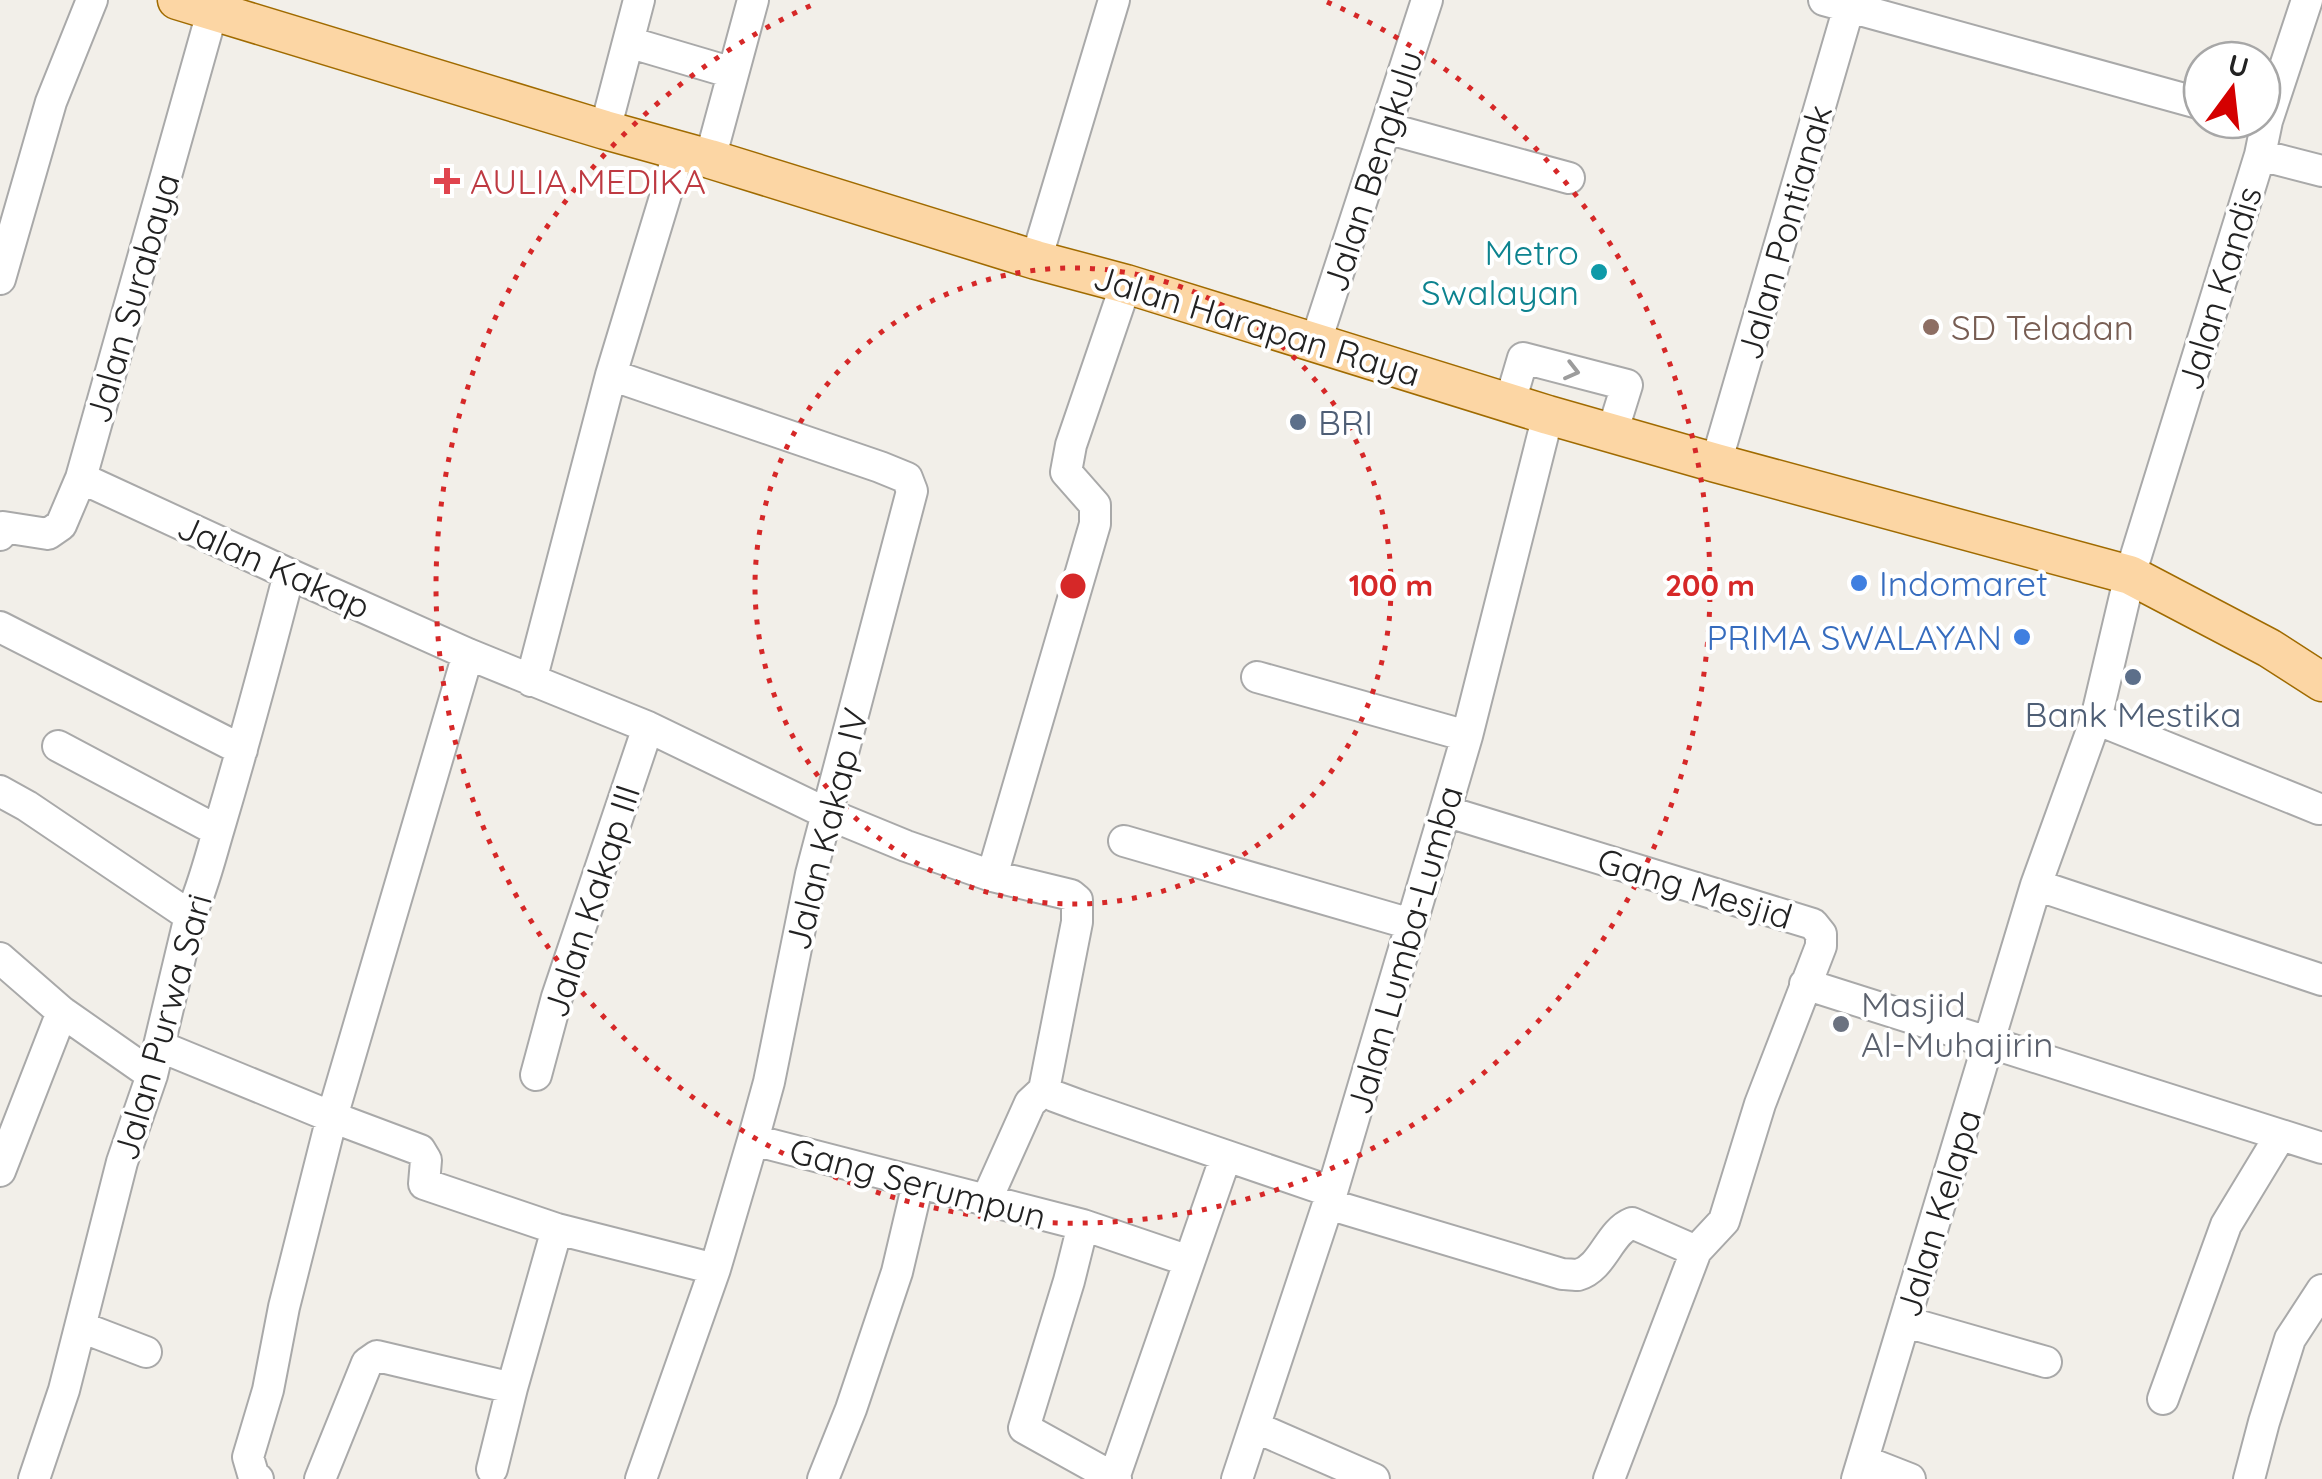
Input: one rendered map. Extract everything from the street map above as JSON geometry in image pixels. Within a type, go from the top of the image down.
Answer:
[{"type":"main road","name":"Jalan Harapan Raya","points":[[177,0],[216,5],[605,130],[1612,433],[2130,575],[2269,648],[2322,682]]},
{"type":"street","points":[[0,279],[51,102],[92,0]]},
{"type":"street","points":[[605,130],[640,0]]},
{"type":"street","points":[[531,681],[612,375],[695,155],[734,73],[753,0]]},
{"type":"street","points":[[1036,260],[1114,0]]},
{"type":"street","name":"Jalan Bengkulu","points":[[1316,342],[1427,0]]},
{"type":"street","name":"Jalan Kandis","points":[[2282,72],[2307,0]]},
{"type":"street","points":[[1841,2],[2182,98]]},
{"type":"street","name":"Jalan Pontianak","points":[[1716,463],[1841,2]]},
{"type":"street","name":"Jalan Surabaya","points":[[1,530],[48,534],[61,525],[81,478],[216,5]]},
{"type":"street","points":[[628,42],[734,73]]},
{"type":"street","points":[[1386,128],[1569,178]]},
{"type":"street","name":"Jalan Kandis","points":[[2130,575],[2262,140]]},
{"type":"street","points":[[2260,155],[2322,171]]},
{"type":"street","points":[[986,1201],[1030,1102],[1044,1090],[1077,922],[1077,900],[1071,895],[992,876],[1095,524],[1094,506],[1066,472],[1070,445],[1126,284]]},
{"type":"street","points":[[1510,402],[1523,358],[1627,384],[1612,433]]},
{"type":"street","name":"Jalan Kakap IV","points":[[612,375],[908,478],[912,491],[811,874],[769,1082],[652,1476]]},
{"type":"street","name":"Jalan Lumba-Lumba","points":[[1236,1479],[1330,1198],[1445,812],[1548,414]]},
{"type":"street","name":"Jalan Kakap","points":[[81,478],[468,654],[648,727],[828,814],[992,876]]},
{"type":"street","name":"Jalan Purwa Sari","points":[[34,1479],[64,1390],[122,1162],[155,1060],[190,916],[200,895],[242,750],[289,574]]},
{"type":"street","name":"Jalan Kelapa","points":[[1861,1470],[2036,885],[2096,719],[2130,575]]},
{"type":"street","points":[[0,628],[242,750]]},
{"type":"street","points":[[258,1479],[248,1457],[268,1390],[284,1307],[332,1117],[468,654]]},
{"type":"street","points":[[1257,677],[1467,736]]},
{"type":"street","points":[[2096,719],[2320,809]]},
{"type":"street","name":"Jalan Kakap III","points":[[536,1075],[648,727]]},
{"type":"street","points":[[58,746],[218,831]]},
{"type":"street","points":[[0,791],[190,916]]},
{"type":"street","name":"Gang Mesjid","points":[[1445,812],[1814,924],[1821,934],[1821,946],[1805,984],[2322,1148]]},
{"type":"street","points":[[1124,842],[1411,924]]},
{"type":"street","points":[[2036,885],[2322,980]]},
{"type":"street","points":[[0,958],[62,1012],[155,1060],[420,1150],[426,1160],[424,1184],[557,1229],[715,1269]]},
{"type":"street","points":[[1609,1479],[1696,1250],[1724,1221],[1760,1104],[1805,984]]},
{"type":"street","points":[[0,1171],[62,1012]]},
{"type":"street","points":[[1044,1090],[1330,1198],[1562,1274],[1578,1275],[1592,1266],[1621,1228],[1632,1223],[1696,1250]]},
{"type":"street","points":[[2163,1399],[2226,1225],[2280,1136]]},
{"type":"street","name":"Gang Serumpun","points":[[753,1140],[1082,1225],[1188,1262]]},
{"type":"street","points":[[1115,1479],[1226,1156]]},
{"type":"street","points":[[823,1479],[897,1272],[918,1183]]},
{"type":"street","name":"Gang Serumpun","points":[[1082,1225],[1024,1428],[1115,1479]]},
{"type":"street","points":[[492,1469],[557,1229]]},
{"type":"street","points":[[2249,1479],[2290,1339],[2322,1290]]},
{"type":"street","points":[[1906,1322],[2046,1362]]},
{"type":"street","points":[[81,1327],[146,1352]]},
{"type":"street","points":[[320,1479],[366,1363],[377,1356],[512,1388]]},
{"type":"street","points":[[1255,1427],[1374,1479]]},
{"type":"street","points":[[1861,1470],[1910,1479]]},
{"type":"place","name":"AULIA MEDIKA","points":[[447,181]]},
{"type":"place","name":"Metro Swalayan","points":[[1599,272]]},
{"type":"place","name":"SD Teladan","points":[[1931,327]]},
{"type":"place","name":"BRI","points":[[1298,422]]},
{"type":"place","name":"Indomaret","points":[[1859,583]]},
{"type":"place","name":"PRIMA SWALAYAN","points":[[2022,637]]},
{"type":"place","name":"Bank Mestika","points":[[2133,677]]},
{"type":"place","name":"Masjid Al-Muhajirin","points":[[1841,1024]]}]
